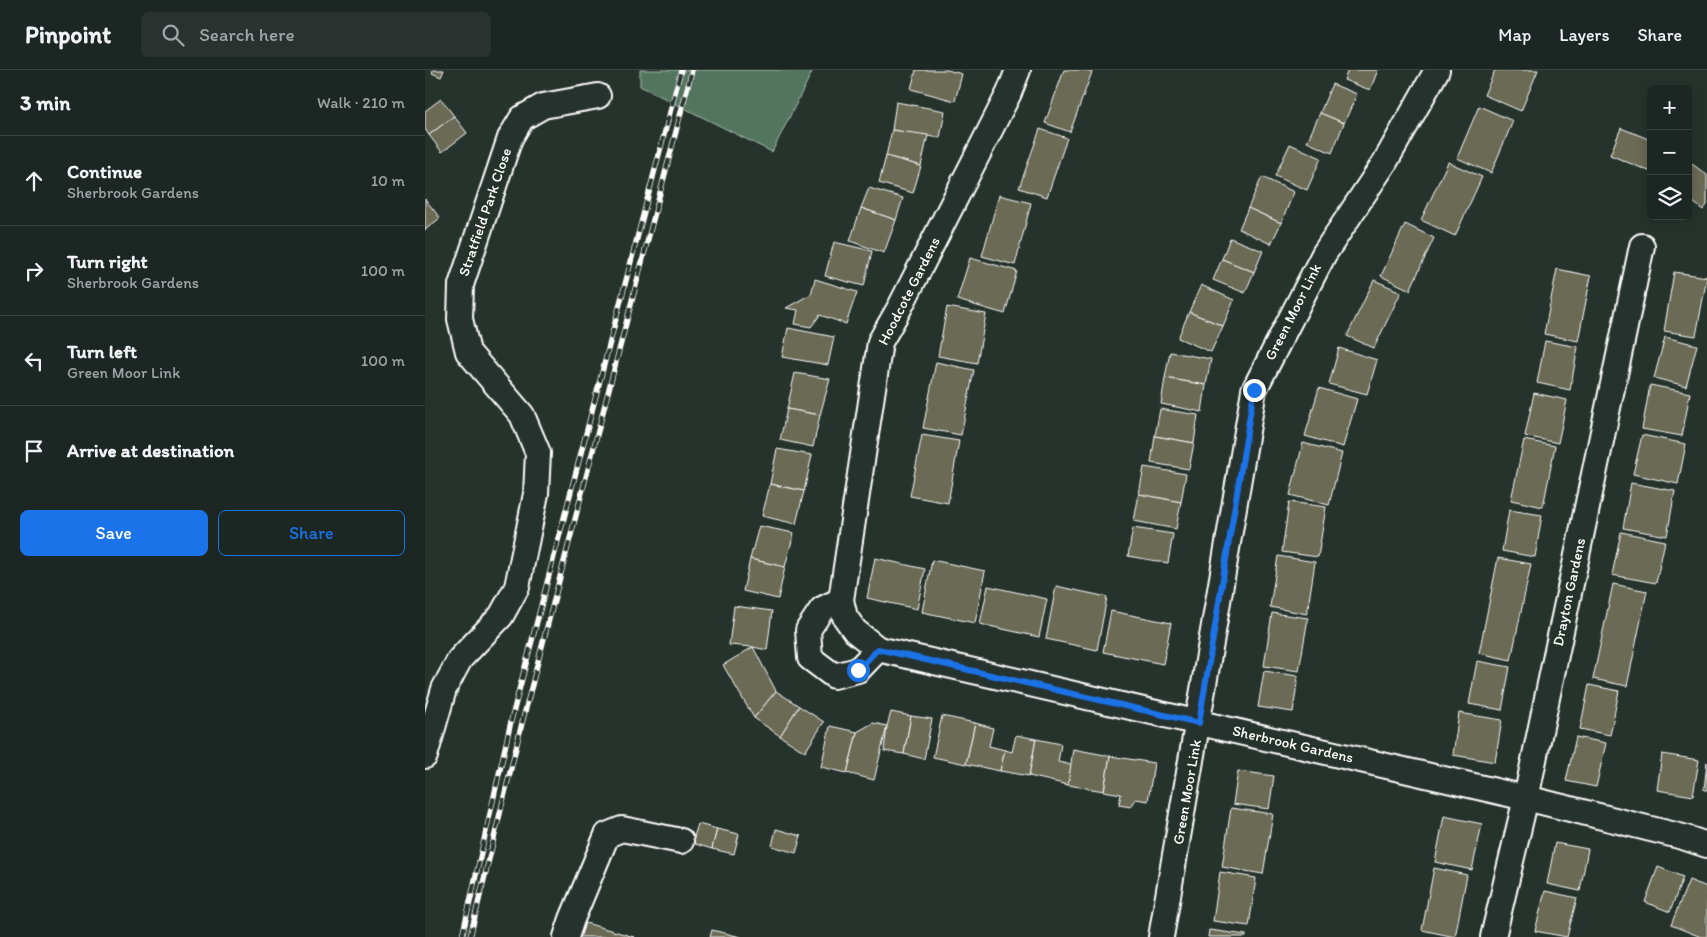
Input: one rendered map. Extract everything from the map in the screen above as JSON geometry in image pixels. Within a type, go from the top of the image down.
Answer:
[{"type":"street","name":"Hoodcote Gardens","points":[[843,608],[880,342],[901,307],[1005,101],[1018,70]]},
{"type":"street","name":"Green Moor Link","points":[[1161,937],[1199,723],[1254,390],[1323,254],[1385,162],[1437,70]]},
{"type":"street","name":"Stratfield Park Close","points":[[425,756],[444,689],[460,659],[501,616],[517,587],[537,494],[538,453],[522,415],[468,352],[460,319],[461,285],[510,138],[522,118],[543,106],[598,96]]},
{"type":"street","name":"Drayton Gardens","points":[[1493,937],[1526,798],[1642,246]]},
{"type":"street","points":[[843,608],[822,609],[808,630],[811,658],[834,676],[858,670],[878,649]]},
{"type":"street","name":"Sherbrook Gardens","points":[[843,608],[855,631],[878,649],[1526,798],[1683,837],[1707,845]]},
{"type":"street","points":[[567,937],[572,918],[607,835],[622,829],[681,841]]},
{"type":"green space","points":[[640,70],[813,70],[772,152],[640,86]]},
{"type":"building","points":[[433,70],[444,70],[441,77],[432,73]]},
{"type":"building","points":[[916,70],[947,70],[962,74],[955,101],[911,89]]},
{"type":"building","points":[[1064,70],[1092,72],[1070,132],[1045,123]]},
{"type":"building","points":[[1348,70],[1378,70],[1370,90],[1344,80]]},
{"type":"building","points":[[1495,70],[1538,70],[1521,111],[1484,95]]},
{"type":"building","points":[[1332,84],[1357,94],[1344,123],[1320,113]]},
{"type":"building","points":[[441,99],[454,116],[429,135],[425,129],[425,111]]},
{"type":"building","points":[[896,102],[945,111],[940,138],[892,130]]},
{"type":"building","points":[[1479,106],[1513,121],[1491,173],[1457,158]]},
{"type":"building","points":[[1320,113],[1344,123],[1332,153],[1307,142]]},
{"type":"building","points":[[454,116],[467,133],[442,152],[429,135]]},
{"type":"building","points":[[1621,128],[1647,138],[1647,170],[1610,155]]},
{"type":"building","points":[[1040,129],[1067,138],[1047,197],[1019,188]]},
{"type":"building","points":[[892,130],[928,135],[921,166],[886,156]]},
{"type":"building","points":[[1290,144],[1321,158],[1307,190],[1275,176]]},
{"type":"building","points":[[886,156],[921,166],[913,193],[879,183]]},
{"type":"building","points":[[1448,162],[1482,177],[1455,236],[1421,220]]},
{"type":"building","points":[[1692,164],[1707,175],[1707,205],[1703,210],[1692,201]]},
{"type":"building","points":[[1262,177],[1294,192],[1281,223],[1248,208]]},
{"type":"building","points":[[869,188],[903,198],[896,220],[861,208]]},
{"type":"building","points":[[999,195],[1031,203],[1015,265],[982,256]]},
{"type":"building","points":[[425,199],[440,218],[425,230]]},
{"type":"building","points":[[861,208],[896,220],[884,253],[850,241]]},
{"type":"building","points":[[1248,208],[1281,223],[1271,244],[1239,229]]},
{"type":"building","points":[[1405,224],[1434,238],[1410,290],[1381,276]]},
{"type":"building","points":[[1230,238],[1263,251],[1254,272],[1222,259]]},
{"type":"building","points":[[834,242],[872,251],[864,286],[825,276]]},
{"type":"building","points":[[970,258],[1017,271],[1005,314],[957,300]]},
{"type":"building","points":[[1222,259],[1254,272],[1245,293],[1213,280]]},
{"type":"building","points":[[1557,269],[1591,276],[1578,341],[1544,334]]},
{"type":"building","points":[[1674,272],[1707,277],[1696,336],[1664,331]]},
{"type":"building","points":[[815,279],[857,292],[846,324],[820,315],[811,327],[795,324],[798,310],[786,308],[811,294]]},
{"type":"building","points":[[1374,280],[1401,292],[1374,348],[1347,336]]},
{"type":"building","points":[[1201,285],[1234,300],[1223,326],[1189,312]]},
{"type":"building","points":[[947,307],[986,314],[977,363],[938,356]]},
{"type":"building","points":[[1189,312],[1223,326],[1211,352],[1178,338]]},
{"type":"building","points":[[788,328],[834,337],[828,365],[782,357]]},
{"type":"building","points":[[1665,337],[1697,345],[1686,386],[1654,378]]},
{"type":"building","points":[[1545,341],[1578,347],[1570,390],[1537,383]]},
{"type":"building","points":[[1339,348],[1377,360],[1367,394],[1329,384]]},
{"type":"building","points":[[1170,352],[1211,359],[1206,385],[1165,378]]},
{"type":"building","points":[[936,362],[974,370],[961,435],[923,428]]},
{"type":"building","points":[[795,373],[830,379],[820,415],[787,409]]},
{"type":"building","points":[[1165,378],[1206,385],[1202,412],[1161,404]]},
{"type":"building","points":[[1650,385],[1690,393],[1682,436],[1642,429]]},
{"type":"building","points":[[1319,388],[1357,399],[1343,447],[1305,436]]},
{"type":"building","points":[[1534,393],[1567,400],[1558,443],[1525,436]]},
{"type":"building","points":[[787,409],[820,415],[813,447],[780,440]]},
{"type":"building","points":[[1160,409],[1198,415],[1194,443],[1155,436]]},
{"type":"building","points":[[922,435],[959,441],[948,503],[910,496]]},
{"type":"building","points":[[1642,435],[1686,444],[1678,484],[1633,474]]},
{"type":"building","points":[[1155,436],[1194,443],[1189,469],[1151,463]]},
{"type":"building","points":[[1524,440],[1555,446],[1543,507],[1511,500]]},
{"type":"building","points":[[1303,443],[1342,453],[1329,505],[1290,495]]},
{"type":"building","points":[[777,449],[812,455],[804,491],[770,484]]},
{"type":"building","points":[[1144,467],[1186,474],[1181,502],[1139,494]]},
{"type":"building","points":[[1631,483],[1675,491],[1667,536],[1623,528]]},
{"type":"building","points":[[770,484],[804,491],[796,524],[762,516]]},
{"type":"building","points":[[1139,494],[1181,502],[1176,529],[1134,521]]},
{"type":"building","points":[[1289,502],[1326,507],[1318,557],[1282,552]]},
{"type":"building","points":[[1509,510],[1542,515],[1535,557],[1502,551]]},
{"type":"building","points":[[759,526],[794,533],[785,567],[750,559]]},
{"type":"building","points":[[1133,528],[1173,534],[1168,563],[1128,556]]},
{"type":"building","points":[[1621,532],[1665,541],[1656,583],[1612,575]]},
{"type":"building","points":[[1278,556],[1315,562],[1307,614],[1270,607]]},
{"type":"building","points":[[875,558],[925,569],[917,609],[867,598]]},
{"type":"building","points":[[1498,558],[1531,564],[1511,660],[1479,653]]},
{"type":"building","points":[[750,559],[785,567],[778,599],[743,591]]},
{"type":"building","points":[[932,560],[985,571],[975,623],[922,612]]},
{"type":"building","points":[[1613,584],[1647,591],[1627,686],[1593,679]]},
{"type":"building","points":[[988,586],[1047,599],[1039,637],[980,624]]},
{"type":"building","points":[[1056,586],[1107,597],[1097,650],[1046,639]]},
{"type":"building","points":[[734,606],[772,611],[767,650],[729,645]]},
{"type":"building","points":[[1111,611],[1171,623],[1163,664],[1103,652]]},
{"type":"building","points":[[1272,613],[1308,618],[1299,671],[1264,666]]},
{"type":"building","points":[[753,647],[776,691],[754,718],[723,665]]},
{"type":"building","points":[[1477,661],[1510,667],[1502,710],[1469,704]]},
{"type":"building","points":[[1264,671],[1298,676],[1293,712],[1258,707]]},
{"type":"building","points":[[1589,685],[1619,691],[1610,735],[1580,729]]},
{"type":"building","points":[[776,691],[799,706],[780,736],[754,718]]},
{"type":"building","points":[[799,706],[824,722],[805,752],[780,736]]},
{"type":"building","points":[[891,712],[911,716],[904,754],[884,751]]},
{"type":"building","points":[[1459,713],[1502,720],[1495,762],[1453,755]]},
{"type":"building","points":[[911,716],[932,719],[924,759],[904,754]]},
{"type":"building","points":[[942,716],[975,723],[966,764],[933,757]]},
{"type":"building","points":[[873,723],[887,726],[874,780],[847,773],[857,732]]},
{"type":"building","points":[[975,723],[993,728],[989,746],[1005,750],[1000,771],[966,764]]},
{"type":"building","points":[[830,726],[857,732],[847,773],[821,767]]},
{"type":"building","points":[[1016,735],[1036,739],[1029,776],[1000,771],[1005,750],[1012,752]]},
{"type":"building","points":[[1576,737],[1606,743],[1596,787],[1566,781]]},
{"type":"building","points":[[1036,739],[1061,744],[1058,762],[1072,765],[1068,785],[1029,776]]},
{"type":"building","points":[[1073,749],[1110,756],[1104,791],[1068,785]]},
{"type":"building","points":[[1662,754],[1699,760],[1693,796],[1657,790]]},
{"type":"building","points":[[1110,756],[1154,763],[1148,801],[1136,799],[1131,807],[1119,805],[1121,794],[1104,791]]},
{"type":"building","points":[[1707,762],[1707,790],[1704,790]]},
{"type":"building","points":[[1238,771],[1274,776],[1269,809],[1233,804]]},
{"type":"building","points":[[1231,808],[1273,814],[1263,874],[1222,867]]},
{"type":"building","points":[[1444,816],[1482,824],[1472,870],[1435,862]]},
{"type":"building","points":[[698,824],[717,829],[712,849],[692,843]]},
{"type":"building","points":[[717,829],[739,834],[734,854],[712,849]]},
{"type":"building","points":[[776,829],[801,836],[796,853],[772,846]]},
{"type":"building","points":[[1555,843],[1588,849],[1580,891],[1547,884]]},
{"type":"building","points":[[1658,867],[1683,877],[1670,912],[1645,902]]},
{"type":"building","points":[[1434,868],[1467,875],[1455,937],[1422,930]]},
{"type":"building","points":[[1220,872],[1256,878],[1249,926],[1213,921]]},
{"type":"building","points":[[1689,880],[1707,887],[1707,937],[1701,937],[1671,925]]},
{"type":"building","points":[[1545,891],[1577,898],[1567,937],[1535,931]]},
{"type":"building","points":[[572,919],[634,937],[566,937]]},
{"type":"building","points":[[712,930],[741,937],[710,937]]},
{"type":"building","points":[[1209,930],[1246,935],[1246,937],[1208,937]]},
{"type":"railway","points":[[462,937],[512,717],[681,70]]},
{"type":"railway","points":[[470,937],[522,723],[692,70]]},
{"type":"route","points":[[858,670],[878,649],[1199,723],[1254,390]]}]
